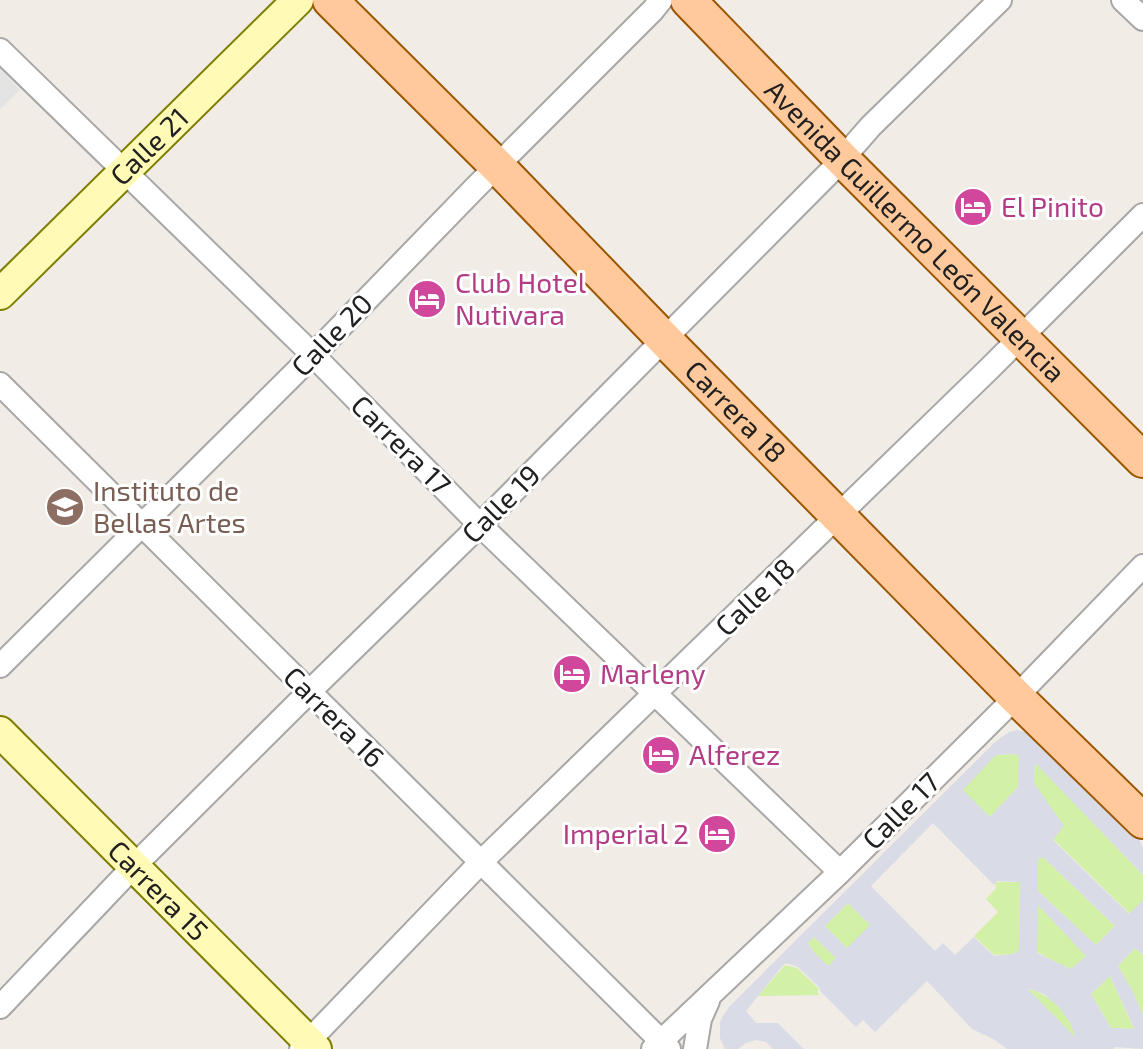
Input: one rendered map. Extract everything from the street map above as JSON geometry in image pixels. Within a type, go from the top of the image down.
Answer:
[{"type":"main road","name":"Carrera 18","points":[[330,0],[497,166],[1016,697],[1143,821]]},
{"type":"main road","name":"Avenida Guillermo León Valencia","points":[[688,0],[1143,460]]},
{"type":"street","name":"Calle 21","points":[[0,294],[298,0]]},
{"type":"street","name":"Calle 20","points":[[0,666],[313,355],[661,0]]},
{"type":"street","name":"Calle 19","points":[[0,1007],[133,867],[480,525],[871,126],[1000,0]]},
{"type":"street","points":[[1123,0],[1143,19]]},
{"type":"street","name":"Carrera 17","points":[[0,50],[313,355],[480,525],[840,872]]},
{"type":"street","name":"Calle 18","points":[[308,1047],[482,861],[1021,338],[1143,215]]},
{"type":"street","name":"Carrera 16","points":[[0,384],[482,861],[661,1046]]},
{"type":"street","name":"Calle 17","points":[[661,1046],[712,992],[840,872],[1016,697],[1143,566]]},
{"type":"street","name":"Carrera 15","points":[[0,732],[308,1047]]},
{"type":"street","points":[[695,1049],[700,1019],[712,992]]},
{"type":"green space","points":[[995,755],[1019,756],[1018,787],[990,817],[962,790]]},
{"type":"green space","points":[[1035,761],[1143,875],[1143,900],[1130,914],[1053,839],[1034,783]]},
{"type":"green space","points":[[1037,858],[1044,858],[1115,926],[1096,945],[1038,891]]},
{"type":"green space","points":[[997,882],[1020,882],[1019,950],[1014,954],[994,955],[974,936],[998,912],[986,899],[996,888]]},
{"type":"green space","points":[[848,903],[871,925],[847,949],[825,926]]},
{"type":"green space","points":[[1038,904],[1086,956],[1071,970],[1037,952]]},
{"type":"green space","points":[[814,937],[836,958],[828,967],[808,943]]},
{"type":"green space","points":[[1135,948],[1143,955],[1143,1015],[1118,966]]},
{"type":"green space","points":[[785,965],[797,968],[819,989],[817,992],[820,995],[758,996]]},
{"type":"green space","points":[[1110,976],[1134,1029],[1111,1028],[1091,994]]},
{"type":"green space","points":[[1025,988],[1043,994],[1058,1006],[1069,1020],[1075,1038]]},
{"type":"shaded area","points":[[0,69],[20,90],[0,109]]},
{"type":"shaded area","points":[[1018,730],[1031,734],[1138,837],[1143,848],[1143,875],[1035,763],[1034,783],[1064,826],[1053,840],[1129,914],[1143,900],[1143,955],[1135,948],[1118,966],[1143,1015],[1143,1049],[1007,1049],[972,1029],[927,981],[875,1032],[863,1020],[856,1027],[798,967],[784,964],[746,1011],[756,1023],[778,1023],[804,1049],[773,1049],[766,1042],[756,1040],[738,1049],[725,1049],[720,1038],[720,1023],[729,1007],[994,743],[1009,732]],"holes":[[[996,755],[1019,756],[1018,787],[990,817],[963,790]],[[933,823],[994,885],[997,881],[1020,882],[1019,950],[1014,954],[994,956],[974,937],[955,955],[943,943],[935,951],[871,886]],[[1038,858],[1044,858],[1115,926],[1096,945],[1038,891]],[[848,903],[870,925],[847,948],[825,926]],[[1038,905],[1086,956],[1071,969],[1037,953]],[[814,937],[836,958],[828,966],[808,943]],[[1110,976],[1134,1028],[1111,1028],[1091,994]],[[1027,988],[1044,994],[1060,1008],[1071,1024],[1075,1037]]]},
{"type":"place","name":"El Pinito","points":[[973,207]]},
{"type":"place","name":"Club Hotel Nutivara","points":[[427,299]]},
{"type":"place","name":"Instituto de Bellas Artes","points":[[65,507]]},
{"type":"place","name":"Marleny","points":[[572,674]]},
{"type":"place","name":"Alferez","points":[[661,755]]},
{"type":"place","name":"Imperial 2","points":[[717,834]]}]
